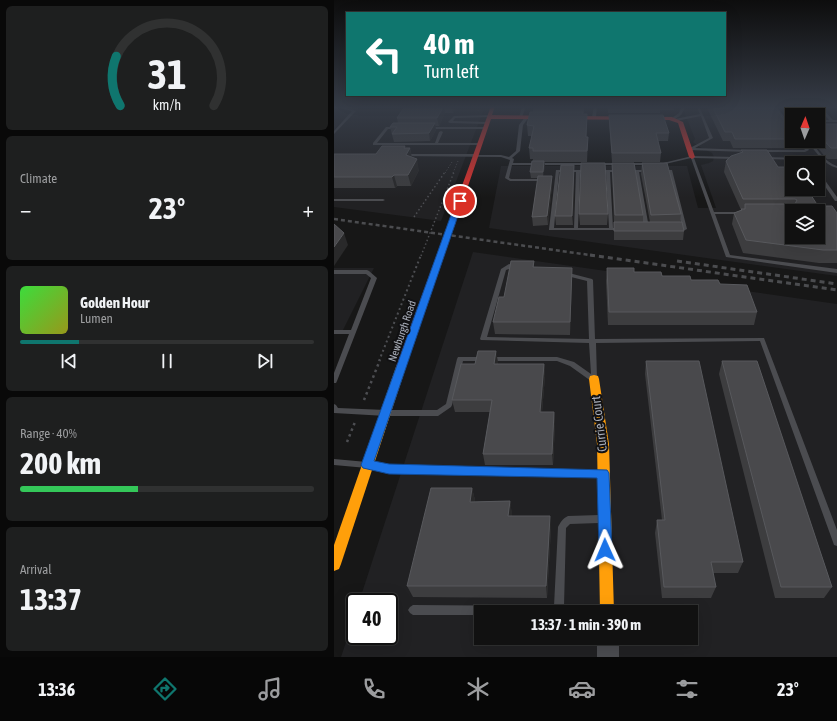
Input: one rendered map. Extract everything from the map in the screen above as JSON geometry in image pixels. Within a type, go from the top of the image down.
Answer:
[{"type":"main road","name":"Newburgh Road","points":[[334,564],[482,137]]},
{"type":"main road","points":[[685,137],[691,153]]},
{"type":"main road","name":"Currie Court","points":[[594,379],[603,444],[607,605]]},
{"type":"street","points":[[608,645],[608,657]]},
{"type":"lane","points":[[380,137],[374,144],[479,144]]},
{"type":"lane","points":[[436,144],[439,137]]},
{"type":"lane","points":[[396,154],[458,157],[501,156],[510,158],[518,152],[520,137]]},
{"type":"lane","points":[[512,164],[664,164],[691,153],[711,138],[710,137]]},
{"type":"lane","points":[[691,153],[713,151],[805,151],[805,148]]},
{"type":"lane","points":[[815,148],[824,160],[832,166],[837,167]]},
{"type":"lane","points":[[691,153],[740,158]]},
{"type":"lane","points":[[691,153],[728,256],[837,271]]},
{"type":"lane","points":[[510,158],[512,159],[512,164],[507,178],[510,180],[555,180]]},
{"type":"lane","points":[[755,158],[785,159]]},
{"type":"lane","points":[[557,171],[578,171],[671,171],[685,229],[552,229],[555,180],[557,171]]},
{"type":"lane","points":[[576,229],[578,171]]},
{"type":"lane","points":[[608,171],[611,229]]},
{"type":"lane","points":[[637,171],[647,229]]},
{"type":"lane","points":[[825,183],[837,200]]},
{"type":"lane","points":[[334,200],[383,200]]},
{"type":"lane","points":[[712,213],[744,213]]},
{"type":"lane","points":[[524,268],[509,266],[504,269],[483,339],[592,341],[762,339],[837,542]]},
{"type":"lane","points":[[334,272],[367,272],[374,278],[334,381]]},
{"type":"lane","points":[[561,273],[590,280],[594,379]]},
{"type":"lane","points":[[334,332],[353,332]]},
{"type":"lane","points":[[334,408],[336,411],[386,413],[438,412],[449,405],[460,359],[557,359],[572,364],[594,379]]},
{"type":"lane","points":[[334,462],[389,469],[603,473]]},
{"type":"lane","points":[[559,605],[562,527],[568,520],[605,519]]},
{"type":"lane","points":[[413,610],[474,610]]},
{"type":"path","points":[[414,217],[458,157]]},
{"type":"path","points":[[364,400],[458,157]]},
{"type":"path","points":[[347,442],[356,422]]},
{"type":"shaded area","points":[[334,137],[473,137],[441,221],[334,207]]},
{"type":"shaded area","points":[[694,137],[785,137],[785,148],[825,148],[825,137],[837,137],[837,276],[489,228],[501,166],[687,166],[698,208],[716,208],[701,165],[713,161],[714,157],[712,153],[693,142],[695,139]]},
{"type":"shaded area","points":[[473,252],[837,304],[837,657],[341,657],[346,642],[346,645],[398,645],[398,593],[362,593]]},
{"type":"shaded area","points":[[334,268],[374,268],[341,334],[334,334]]},
{"type":"building","points":[[532,137],[588,137],[587,151],[533,151],[533,148],[529,148]]},
{"type":"building","points":[[611,137],[657,137],[661,153],[612,153]]},
{"type":"building","points":[[734,137],[785,137],[785,139],[735,139]]},
{"type":"building","points":[[825,137],[837,137],[837,148],[831,148],[825,142]]},
{"type":"building","points":[[382,146],[405,146],[404,148],[410,148],[406,155],[417,159],[408,175],[394,175],[392,177],[334,177],[334,154],[376,154]]},
{"type":"building","points":[[741,150],[767,150],[778,167],[785,167],[785,196],[812,196],[817,204],[795,204],[797,200],[795,199],[743,199],[726,161],[731,156],[743,152]]},
{"type":"building","points":[[532,161],[544,161],[543,172],[530,172]]},
{"type":"building","points":[[581,163],[605,163],[608,214],[579,214]]},
{"type":"building","points":[[612,163],[634,163],[643,215],[615,215]]},
{"type":"building","points":[[642,163],[667,163],[681,214],[651,215]]},
{"type":"building","points":[[561,165],[574,165],[572,216],[555,216]]},
{"type":"building","points":[[538,176],[552,176],[547,216],[532,217]]},
{"type":"building","points":[[745,204],[785,204],[785,244],[825,244],[825,206],[832,206],[837,213],[837,250],[823,250],[746,240],[734,213],[742,210],[741,209],[745,209]]},
{"type":"building","points":[[614,222],[682,222],[684,231],[614,231]]},
{"type":"building","points":[[334,224],[344,233],[334,247]]},
{"type":"building","points":[[511,261],[534,261],[533,267],[572,268],[570,322],[493,322],[499,297],[504,297]]},
{"type":"building","points":[[607,268],[634,268],[634,272],[661,272],[662,276],[690,276],[691,280],[718,280],[720,284],[747,285],[757,312],[609,312]]},
{"type":"building","points":[[478,351],[496,351],[494,364],[544,364],[540,412],[554,412],[552,454],[483,454],[492,400],[452,400],[461,364],[475,364]]},
{"type":"building","points":[[646,361],[699,361],[743,562],[711,562],[716,587],[664,587],[657,520],[665,520]]},
{"type":"building","points":[[722,361],[757,361],[832,587],[781,587]]},
{"type":"building","points":[[431,488],[472,488],[470,502],[510,501],[508,516],[550,516],[546,586],[407,586]]},
{"type":"railway","points":[[334,219],[597,256]]},
{"type":"railway","points":[[590,255],[837,290]]},
{"type":"railway","points":[[677,261],[837,284]]},
{"type":"traffic: slow","points":[[334,564],[401,367]]},
{"type":"traffic: slow","points":[[594,379],[603,444],[607,605]]},
{"type":"traffic: jam","points":[[401,367],[482,137]]},
{"type":"traffic: jam","points":[[685,137],[692,157]]},
{"type":"route","points":[[460,201],[367,465],[389,469],[603,473],[605,550]]}]
